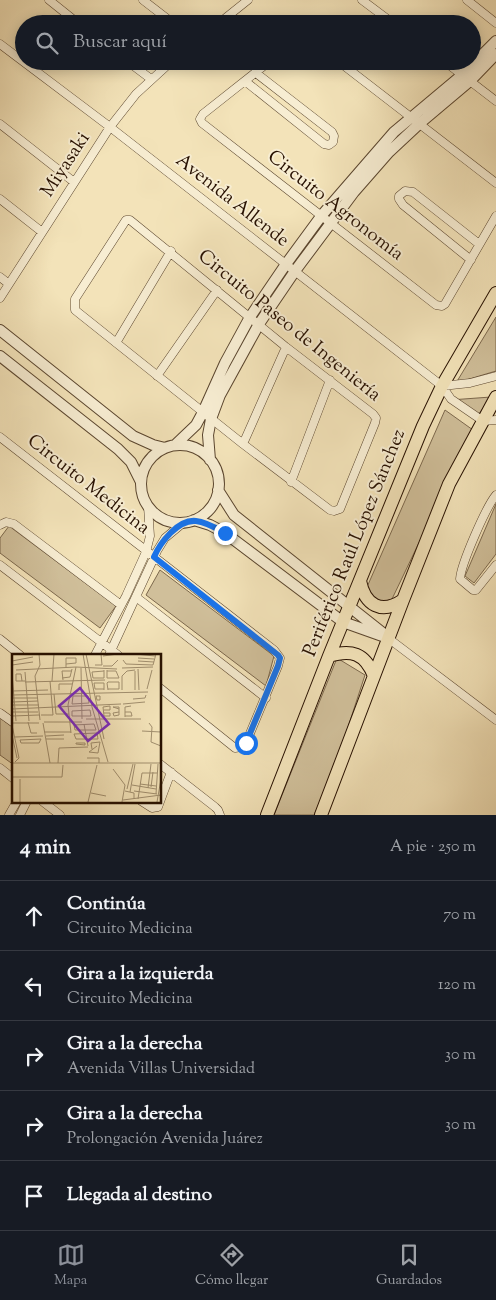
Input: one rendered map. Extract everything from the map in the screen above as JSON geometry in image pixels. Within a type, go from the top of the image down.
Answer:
[{"type":"main road","name":"Periférico Raúl López Sánchez","points":[[267,815],[312,704],[329,656],[423,426],[442,386],[496,293]]},
{"type":"main road","points":[[321,815],[449,484],[496,398]]},
{"type":"main road","points":[[360,581],[364,596],[375,606],[389,607],[403,600]]},
{"type":"main road","points":[[329,656],[348,652],[357,654],[370,667],[374,676]]},
{"type":"street","points":[[49,0],[68,15]]},
{"type":"street","points":[[144,0],[163,15]]},
{"type":"street","points":[[362,0],[382,15]]},
{"type":"street","points":[[467,0],[496,23]]},
{"type":"street","points":[[228,15],[243,1]]},
{"type":"street","points":[[481,60],[496,41]]},
{"type":"street","name":"Avenida Allende","points":[[0,44],[15,55]]},
{"type":"street","points":[[481,66],[496,54]]},
{"type":"street","name":"Avenida Allende","points":[[34,70],[442,386],[451,399],[483,421]]},
{"type":"street","points":[[138,70],[150,79]]},
{"type":"street","name":"Miyasaki","points":[[0,298],[122,109],[161,70]]},
{"type":"street","name":"Circuito Agronomía","points":[[260,70],[202,114],[200,119],[202,123],[438,306],[445,304],[496,216]]},
{"type":"street","points":[[350,70],[496,183]]},
{"type":"street","points":[[456,70],[496,101]]},
{"type":"street","points":[[141,482],[147,464],[153,457],[189,433],[207,416],[259,324],[331,223],[389,152],[472,70]]},
{"type":"street","points":[[476,70],[410,117],[380,146],[322,216],[286,264],[250,317],[225,363],[207,416],[207,441],[210,460],[216,471],[218,490],[234,515],[388,638],[496,720]]},
{"type":"street","points":[[245,81],[324,144],[329,145],[333,142],[334,136],[332,132],[256,73]]},
{"type":"street","points":[[0,124],[74,182]]},
{"type":"street","points":[[471,260],[403,205],[399,196],[405,191],[413,192],[479,244]]},
{"type":"street","points":[[0,199],[42,232]]},
{"type":"street","name":"Circuito Paseo de Ingeniería","points":[[126,220],[130,220],[171,251],[217,290],[376,418],[340,509],[330,510],[292,482],[75,310],[75,299],[126,220]]},
{"type":"street","points":[[116,343],[171,251]]},
{"type":"street","points":[[0,277],[9,284]]},
{"type":"street","points":[[157,376],[217,290]]},
{"type":"street","points":[[0,330],[133,436],[153,445],[185,446],[197,450],[210,460]]},
{"type":"street","points":[[243,444],[286,347]]},
{"type":"street","points":[[0,356],[118,449],[131,462],[141,482],[143,495],[148,506],[150,536],[146,552],[95,654]]},
{"type":"street","points":[[442,386],[470,383],[496,376]]},
{"type":"street","points":[[292,482],[330,380]]},
{"type":"street","points":[[483,421],[496,420]]},
{"type":"street","name":"Circuito Medicina","points":[[0,437],[280,658],[266,698],[246,743],[241,747],[235,748],[161,689]]},
{"type":"street","points":[[148,506],[163,519],[183,523],[194,520],[210,508],[218,490]]},
{"type":"street","points":[[496,495],[482,518],[460,579],[473,590],[476,590],[496,565]]},
{"type":"street","points":[[194,520],[210,525],[225,533],[343,622],[388,638]]},
{"type":"street","points":[[0,524],[6,522],[14,524],[121,605]]},
{"type":"street","points":[[0,565],[101,642],[112,653],[154,557],[165,538],[183,523]]},
{"type":"street","points":[[136,596],[266,698]]},
{"type":"street","points":[[0,639],[19,654]]},
{"type":"street","points":[[0,713],[12,722]]},
{"type":"street","points":[[161,765],[215,807],[220,815]]},
{"type":"street","points":[[0,768],[12,777]]},
{"type":"street","points":[[161,799],[171,772]]},
{"type":"street","points":[[9,815],[16,802]]},
{"type":"street","points":[[20,815],[27,802]]},
{"type":"street","points":[[43,802],[60,815]]},
{"type":"street","points":[[143,802],[152,808],[158,807],[160,802]]},
{"type":"shaded area","points":[[496,317],[496,371],[456,383]]},
{"type":"shaded area","points":[[491,397],[476,418],[450,400]]},
{"type":"shaded area","points":[[445,410],[473,430],[392,599],[382,602],[372,598],[367,587]]},
{"type":"shaded area","points":[[496,504],[496,554],[474,583],[465,576]]},
{"type":"shaded area","points":[[9,526],[116,606],[100,628],[0,553],[0,538]]},
{"type":"shaded area","points":[[160,570],[274,656],[266,686],[146,595]]},
{"type":"shaded area","points":[[337,658],[365,675],[333,773],[314,815],[274,815]]},
{"type":"shaded area","points":[[0,718],[12,727],[12,764],[0,755]]},
{"type":"route","points":[[225,533],[210,525],[194,520],[183,523],[165,538],[154,557],[280,658],[266,698],[246,743]]}]
